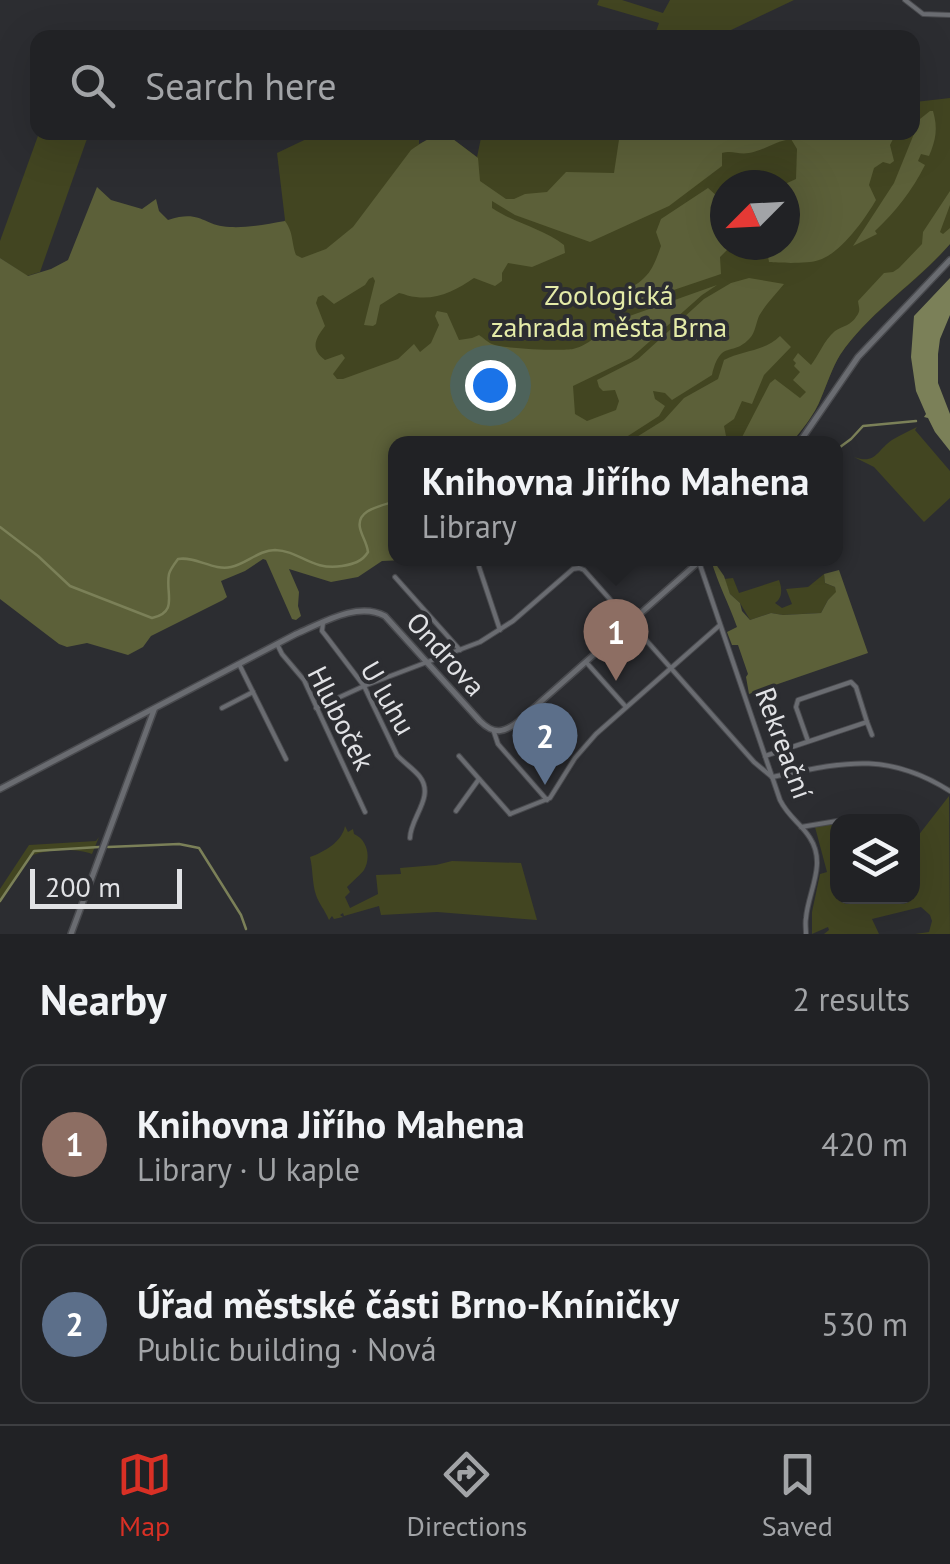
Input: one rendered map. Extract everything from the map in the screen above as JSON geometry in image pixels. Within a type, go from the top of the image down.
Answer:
[{"type":"street","points":[[905,0],[922,14],[950,15]]},
{"type":"street","points":[[804,436],[858,357],[950,260]]},
{"type":"street","points":[[480,566],[500,630]]},
{"type":"street","name":"Ondrova","points":[[0,789],[278,644],[360,611],[379,612],[394,624],[476,718],[494,732],[502,731],[514,725],[694,566]]},
{"type":"street","name":"Rekreační","points":[[703,566],[772,777],[788,815],[811,839],[816,874],[806,934]]},
{"type":"street","points":[[316,708],[480,642],[579,568],[754,762],[772,777],[834,764],[886,764],[931,779],[950,791]]},
{"type":"street","name":"Ondrova","points":[[394,576],[460,650]]},
{"type":"street","name":"U luhu","points":[[323,623],[322,631],[364,686],[397,754],[424,782],[425,796],[410,838]]},
{"type":"street","points":[[459,756],[510,817],[547,800],[596,734],[720,625]]},
{"type":"street","name":"Hluboček","points":[[278,644],[304,680],[365,812]]},
{"type":"street","points":[[586,662],[627,708]]},
{"type":"street","points":[[238,664],[286,759]]},
{"type":"street","points":[[808,741],[796,707],[798,700],[851,682],[872,735]]},
{"type":"street","points":[[222,708],[253,692]]},
{"type":"street","points":[[71,934],[156,708]]},
{"type":"street","points":[[765,756],[867,722]]},
{"type":"street","points":[[494,732],[498,744],[547,800]]},
{"type":"street","points":[[456,811],[479,778]]},
{"type":"street","points":[[802,828],[830,823]]},
{"type":"green space","points":[[599,0],[622,0],[663,13],[670,0],[794,0],[731,30],[656,30],[659,23],[597,5]]},
{"type":"green space","name":"Zoologická zahrada města Brna","points":[[950,98],[950,244],[852,339],[837,360],[815,410],[797,436],[506,436],[322,395],[280,229],[285,220],[277,153],[304,140],[419,140],[419,144],[427,140],[454,140],[477,157],[481,140],[920,140],[920,101]]},
{"type":"green space","points":[[36,140],[87,140],[40,272],[27,276],[0,258],[0,241]]},
{"type":"green space","points":[[917,427],[915,430],[950,471],[950,498],[924,522],[874,467],[854,457],[872,458],[892,440]]},
{"type":"green space","points":[[824,574],[825,583],[837,592],[821,613],[771,613],[750,620],[724,579],[733,578],[739,593],[779,580],[781,593],[775,603],[782,608],[792,604],[786,589],[808,587]]},
{"type":"green space","points":[[949,796],[950,934],[915,934],[929,932],[932,921],[921,907],[872,919],[879,934],[824,934],[828,927],[812,934],[820,874],[827,872],[815,827],[830,824],[830,904],[920,904],[920,833]]},
{"type":"green space","points":[[345,826],[362,840],[368,855],[364,870],[347,887],[350,892],[345,897],[350,908],[378,894],[376,875],[401,874],[400,868],[452,861],[521,863],[537,920],[437,912],[381,915],[379,906],[344,916],[343,913],[343,917],[334,919],[332,916],[329,920],[316,895],[310,857],[336,842]]},
{"type":"green space","points":[[99,837],[92,854],[61,850],[31,856],[0,903],[0,889],[29,845],[96,841]]},
{"type":"shaded area","points":[[933,111],[935,139],[929,156],[921,154],[918,161],[925,165],[903,200],[875,231],[877,234],[853,246],[894,183],[911,140],[920,140],[920,119]]},
{"type":"shaded area","points":[[427,140],[454,140],[478,158],[480,181],[506,199],[547,192],[566,172],[614,173],[619,140],[787,140],[749,153],[722,153],[722,166],[710,170],[710,175],[669,206],[590,242],[515,215],[492,201],[492,208],[564,245],[565,253],[532,267],[508,263],[502,281],[495,286],[474,278],[432,297],[399,293],[380,305],[373,326],[364,325],[373,277],[334,304],[323,295],[316,303],[325,326],[316,348],[325,360],[342,354],[345,358],[333,374],[343,379],[398,359],[414,344],[420,352],[431,343],[439,325],[437,311],[447,313],[459,340],[479,335],[492,344],[508,347],[573,349],[621,319],[717,285],[631,358],[573,386],[575,414],[587,421],[616,410],[619,401],[615,390],[603,391],[597,380],[638,359],[704,299],[731,283],[749,278],[784,284],[761,312],[752,336],[744,344],[723,352],[712,375],[672,400],[665,393],[653,391],[655,399],[665,406],[659,416],[628,436],[388,436],[388,561],[358,577],[331,582],[289,569],[299,592],[301,616],[296,620],[292,619],[263,559],[221,581],[227,597],[223,600],[151,636],[143,647],[128,655],[87,643],[67,647],[59,644],[0,599],[0,258],[28,276],[68,260],[97,187],[111,200],[142,209],[156,199],[159,211],[168,220],[188,216],[237,227],[285,221],[296,255],[302,258],[326,249],[353,227],[411,150]]},
{"type":"shaded area","points":[[792,140],[892,140],[894,161],[874,168],[869,185],[876,200],[844,243],[819,260],[769,262],[800,260],[800,170],[796,170],[797,149]]},
{"type":"shaded area","points":[[710,190],[710,260],[720,260],[721,274],[626,303],[622,295],[647,275],[656,259],[661,246],[656,232],[661,219]]},
{"type":"shaded area","points":[[950,191],[950,205],[940,232],[950,228],[950,244],[852,339],[837,360],[815,410],[797,436],[743,436],[775,379],[800,398],[806,392],[793,380],[800,372],[793,360],[798,353],[811,365],[831,335],[854,320],[859,311],[858,301],[884,273],[899,268],[922,244],[923,232]]},
{"type":"shaded area","points":[[950,278],[950,315],[940,339],[938,383],[950,414],[950,451],[924,417],[911,357],[914,316]]},
{"type":"shaded area","points":[[780,336],[791,347],[764,375],[752,404],[742,401],[734,419],[724,426],[726,436],[638,436],[664,420],[684,398],[718,379],[724,360],[767,345]]},
{"type":"shaded area","points":[[713,566],[724,576],[730,594],[750,620],[771,613],[821,613],[836,592],[835,587],[825,583],[824,574],[839,570],[868,653],[749,694],[748,674],[738,645],[732,645],[727,632],[737,627]]},
{"type":"waterway","points":[[843,445],[863,426],[916,421]]},
{"type":"waterway","points":[[0,527],[70,586],[152,618],[168,606],[169,574],[178,559],[224,568],[275,550],[322,566],[350,564],[368,552],[360,528],[362,516],[388,504]]},
{"type":"waterway","points":[[108,847],[179,844],[199,848],[246,929]]},
{"type":"waterway","points":[[0,901],[34,851],[99,847]]},
{"type":"place","name":"Knihovna Jiřího Mahena","points":[[616,681]]},
{"type":"place","name":"Úřad městské části Brno-Kníničky","points":[[545,785]]}]
